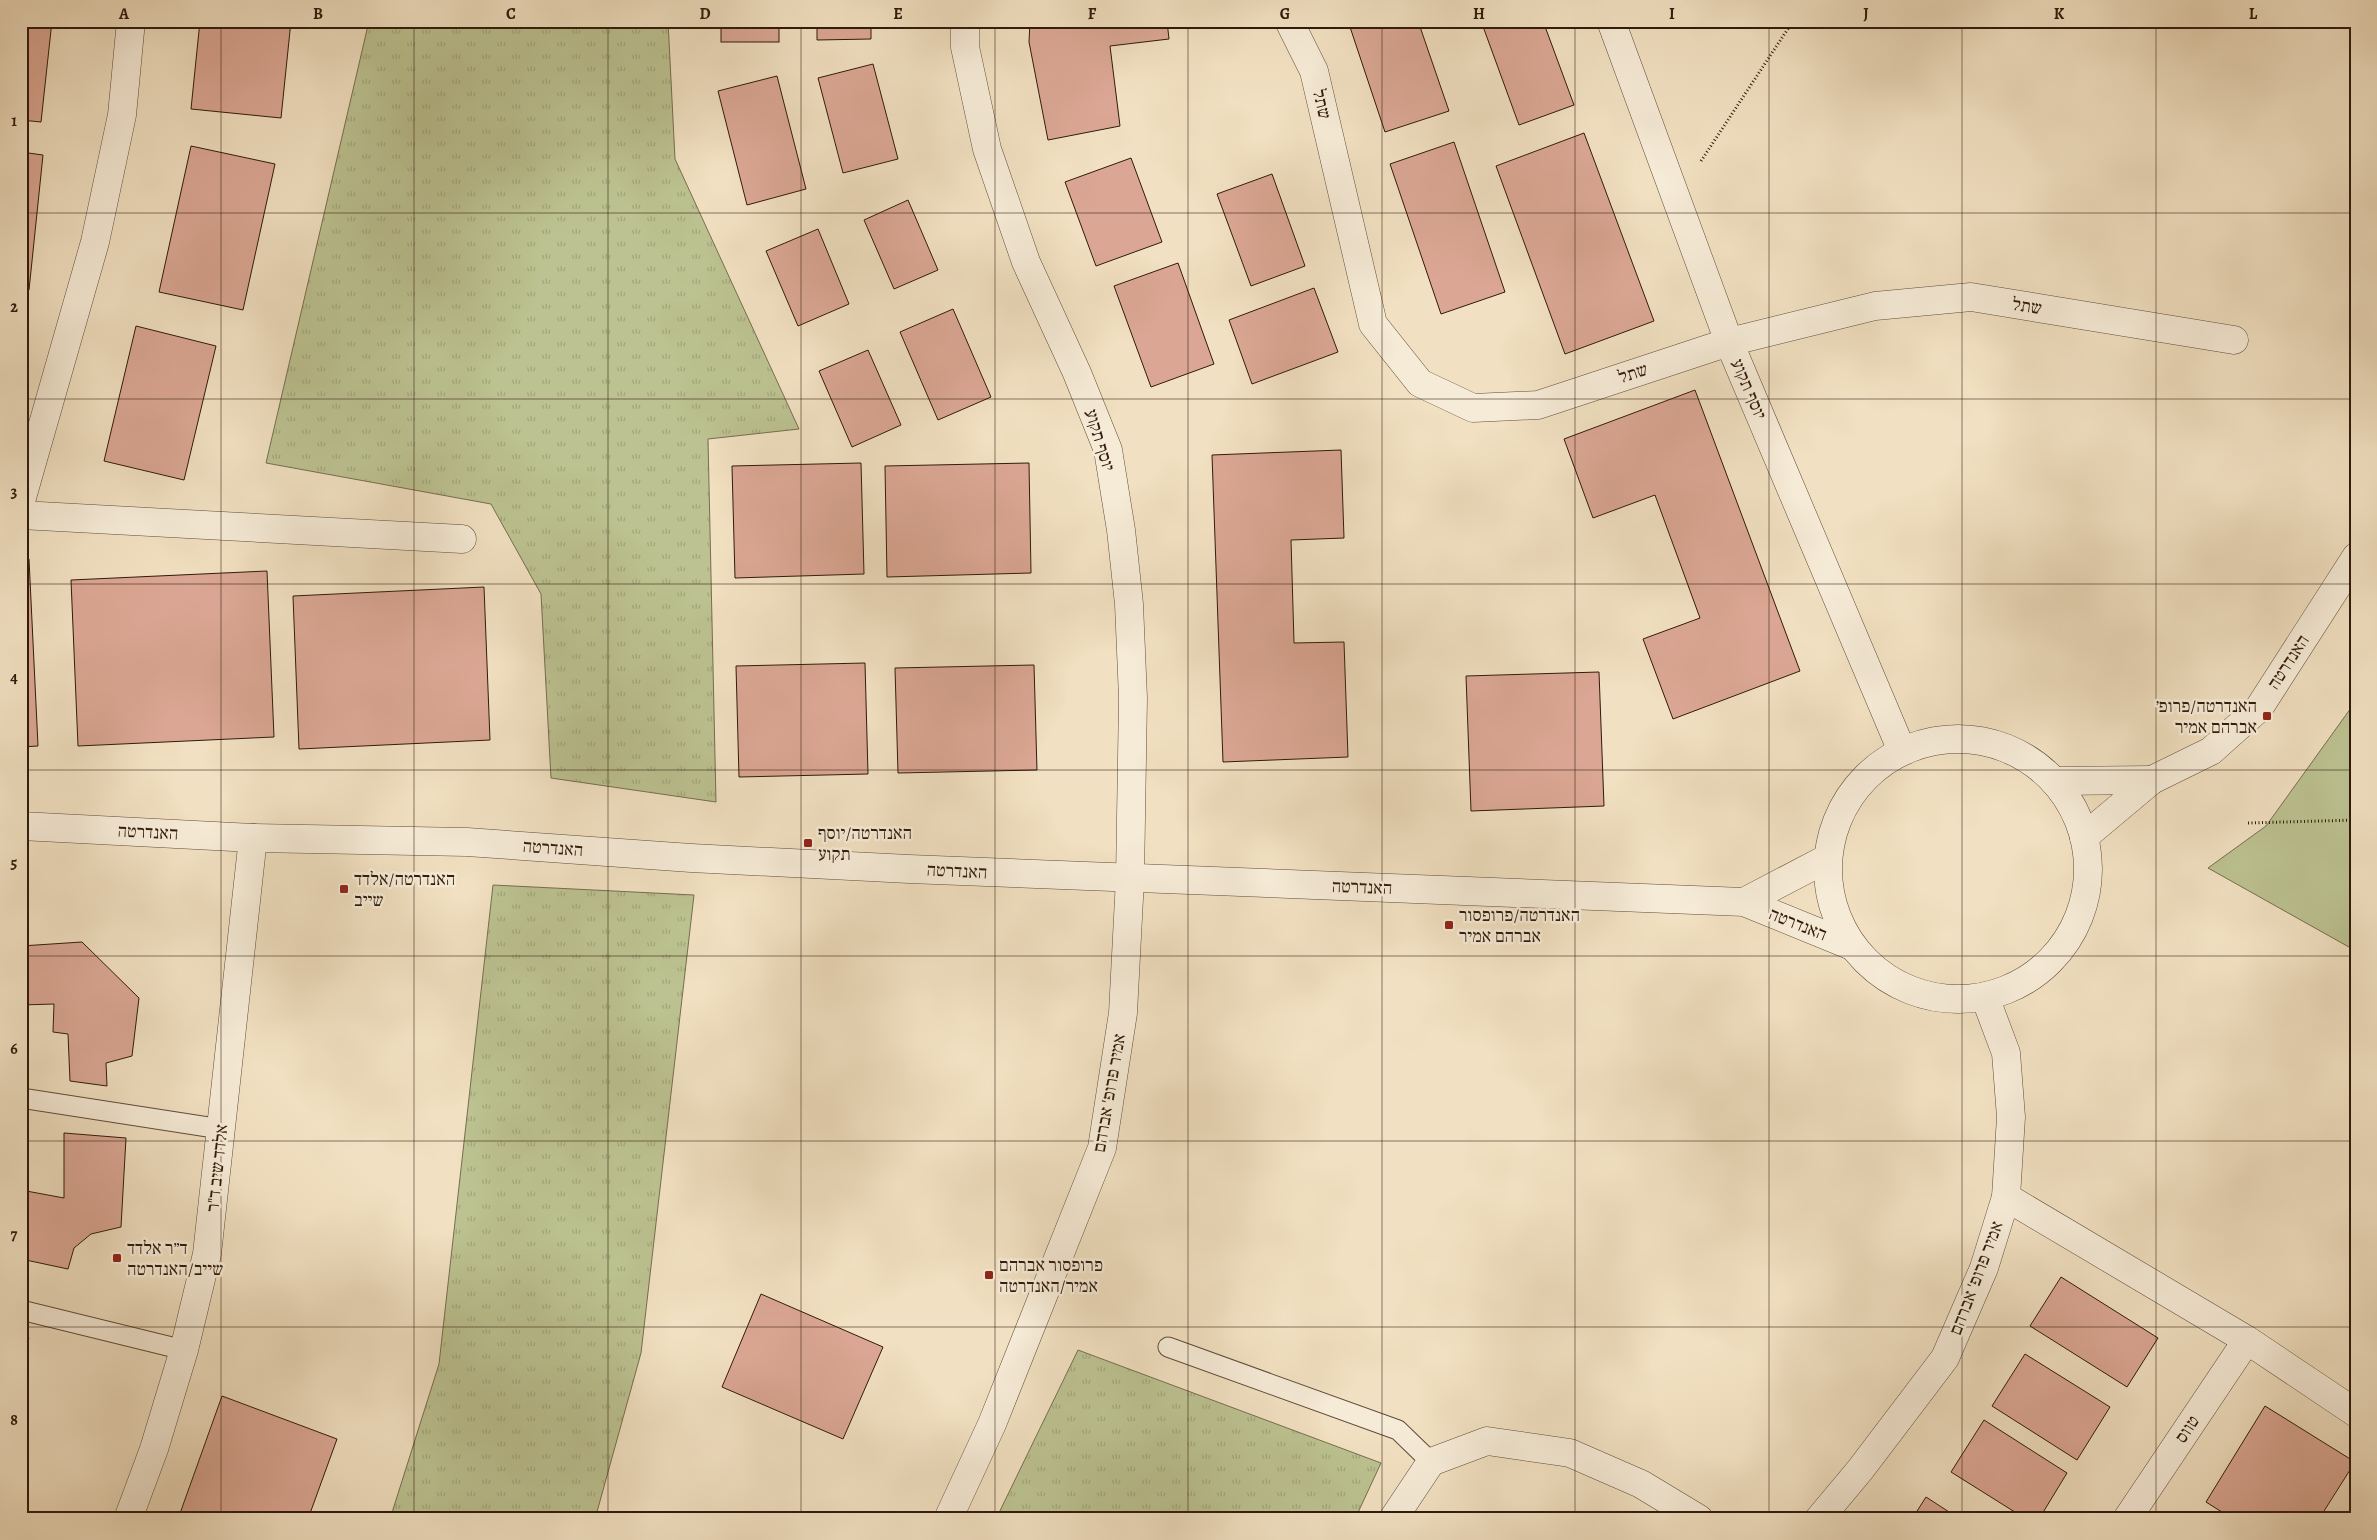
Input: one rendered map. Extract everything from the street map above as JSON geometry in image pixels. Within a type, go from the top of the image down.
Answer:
[{"type":"street","points":[[21,501],[95,242],[122,115],[131,21]]},
{"type":"street","name":"יוסף תקוע","points":[[965,21],[965,48],[987,149],[1026,262],[1077,373],[1108,450],[1121,530],[1129,604],[1133,698],[1130,879]]},
{"type":"street","name":"שתל","points":[[1289,21],[1314,72],[1373,324],[1420,382],[1473,408],[1538,404],[1729,342],[1875,306],[1971,297],[2234,340]]},
{"type":"street","name":"יוסף תקוע","points":[[1611,21],[1729,342],[1902,750]]},
{"type":"street","points":[[21,514],[462,539]]},
{"type":"street","name":"האנדרטה","points":[[2084,837],[2152,780],[2211,751],[2259,708],[2356,557]]},
{"type":"street","points":[[1942,739],[1983,740],[2022,755],[2054,781],[2072,807],[2084,837],[2088,878],[2078,919],[2056,955],[2024,982],[1985,996],[1948,1000],[1912,991],[1879,973],[1852,946],[1838,920],[1829,889],[1828,858],[1839,814],[1865,776],[1902,750],[1942,739]]},
{"type":"street","name":"האנדרטה","points":[[2054,781],[2152,780]]},
{"type":"street","name":"האנדרטה","points":[[21,826],[253,838],[467,842],[701,858],[1130,879],[1744,902],[1852,946]]},
{"type":"street","name":"אלדד שיב ד\"ר","points":[[128,1519],[154,1449],[184,1350],[207,1254],[253,838]]},
{"type":"street","name":"האנדרטה","points":[[1744,902],[1828,858]]},
{"type":"street","name":"אמיר פרופ' אברהם","points":[[948,1519],[992,1424],[1102,1148],[1123,1014],[1130,879]]},
{"type":"street","name":"אמיר פרופ' אברהם","points":[[1819,1519],[1860,1470],[1945,1358],[1984,1268],[2006,1197],[2011,1117],[2006,1053],[1985,996]]},
{"type":"street","points":[[2006,1197],[2247,1340],[2356,1413]]},
{"type":"street","name":"טווס","points":[[2127,1519],[2247,1340]]},
{"type":"street","points":[[1393,1519],[1431,1462],[1487,1441],[1570,1453],[1641,1484],[1699,1519]]},
{"type":"lane","points":[[21,1098],[221,1129]]},
{"type":"lane","points":[[21,1310],[184,1350]]},
{"type":"lane","points":[[1168,1347],[1398,1430],[1431,1462]]},
{"type":"path","points":[[1676,198],[1793,21]]},
{"type":"path","points":[[2248,823],[2356,820]]},
{"type":"green space","points":[[369,21],[668,21],[675,159],[799,429],[708,439],[716,802],[551,778],[541,594],[491,504],[266,463]]},
{"type":"green space","points":[[2356,701],[2356,951],[2208,868],[2266,826]]},
{"type":"green space","points":[[493,885],[694,895],[641,1353],[595,1519],[390,1519],[439,1364]]},
{"type":"green space","points":[[1078,1350],[1381,1463],[1355,1519],[996,1519]]},
{"type":"building","points":[[21,21],[52,21],[41,122],[21,120]]},
{"type":"building","points":[[200,21],[291,21],[281,118],[191,109]]},
{"type":"building","points":[[721,21],[779,21],[779,42],[721,42]]},
{"type":"building","points":[[817,21],[871,21],[871,39],[817,40]]},
{"type":"building","points":[[1030,21],[1167,21],[1169,39],[1110,46],[1120,126],[1048,140],[1029,42]]},
{"type":"building","points":[[1348,21],[1418,21],[1449,111],[1385,132]]},
{"type":"building","points":[[1481,21],[1543,21],[1574,105],[1519,125]]},
{"type":"building","points":[[873,64],[898,159],[843,173],[818,78]]},
{"type":"building","points":[[777,76],[806,189],[747,205],[718,91]]},
{"type":"building","points":[[1584,133],[1654,321],[1565,354],[1496,166]]},
{"type":"building","points":[[1454,142],[1505,292],[1441,314],[1390,164]]},
{"type":"building","points":[[191,146],[275,164],[243,310],[159,292]]},
{"type":"building","points":[[21,152],[43,155],[29,290],[21,290]]},
{"type":"building","points":[[1131,158],[1162,242],[1096,266],[1065,182]]},
{"type":"building","points":[[1272,174],[1305,266],[1251,286],[1217,194]]},
{"type":"building","points":[[908,200],[938,270],[894,289],[864,220]]},
{"type":"building","points":[[818,229],[849,304],[798,326],[766,251]]},
{"type":"building","points":[[1178,263],[1214,364],[1151,387],[1114,286]]},
{"type":"building","points":[[1314,288],[1338,352],[1252,384],[1229,320]]},
{"type":"building","points":[[953,309],[991,397],[938,420],[900,332]]},
{"type":"building","points":[[136,326],[216,346],[184,480],[104,461]]},
{"type":"building","points":[[868,350],[901,425],[852,447],[819,371]]},
{"type":"building","points":[[1695,390],[1800,671],[1673,719],[1643,639],[1700,618],[1655,495],[1593,518],[1564,439]]},
{"type":"building","points":[[1341,450],[1344,538],[1291,540],[1294,643],[1344,642],[1348,757],[1223,762],[1212,455]]},
{"type":"building","points":[[861,463],[864,574],[735,578],[732,466]]},
{"type":"building","points":[[1029,463],[1031,573],[887,577],[885,466]]},
{"type":"building","points":[[21,559],[29,559],[38,746],[21,747]]},
{"type":"building","points":[[267,571],[274,737],[78,746],[71,580]]},
{"type":"building","points":[[484,587],[490,740],[299,749],[293,596]]},
{"type":"building","points":[[865,663],[868,774],[739,777],[736,666]]},
{"type":"building","points":[[1034,665],[1037,770],[898,773],[895,668]]},
{"type":"building","points":[[1599,672],[1604,806],[1471,811],[1466,676]]},
{"type":"building","points":[[82,942],[139,998],[132,1056],[106,1063],[107,1086],[70,1081],[68,1034],[53,1032],[54,1004],[21,1005],[21,946]]},
{"type":"building","points":[[64,1133],[126,1138],[121,1227],[91,1234],[74,1248],[68,1269],[21,1259],[21,1190],[64,1198]]},
{"type":"building","points":[[2061,1277],[2158,1338],[2127,1387],[2030,1326]]},
{"type":"building","points":[[761,1294],[883,1347],[843,1439],[722,1387]]},
{"type":"building","points":[[21,1335],[29,1338],[21,1359]]},
{"type":"building","points":[[2025,1354],[2110,1407],[2077,1460],[1992,1406]]},
{"type":"building","points":[[222,1396],[337,1439],[308,1519],[178,1519]]},
{"type":"building","points":[[2265,1406],[2355,1462],[2319,1519],[2233,1519],[2206,1502]]},
{"type":"building","points":[[1984,1420],[2067,1473],[2039,1519],[2026,1519],[1951,1472]]},
{"type":"building","points":[[1926,1497],[1960,1519],[1912,1519]]},
{"type":"building","points":[[1554,1514],[1578,1519],[1553,1519]]},
{"type":"place","name":"האנדרטה/פרופ׳ אברהם אמיר","points":[[2267,716]]},
{"type":"place","name":"האנדרטה/יוסף תקוע","points":[[808,843]]},
{"type":"place","name":"האנדרטה/אלדד שייב","points":[[344,889]]},
{"type":"place","name":"האנדרטה/פרופסור אברהם אמיר","points":[[1449,925]]},
{"type":"place","name":"ד״ר אלדד שייב/האנדרטה","points":[[117,1258]]},
{"type":"place","name":"פרופסור אברהם אמיר/האנדרטה","points":[[989,1275]]}]
